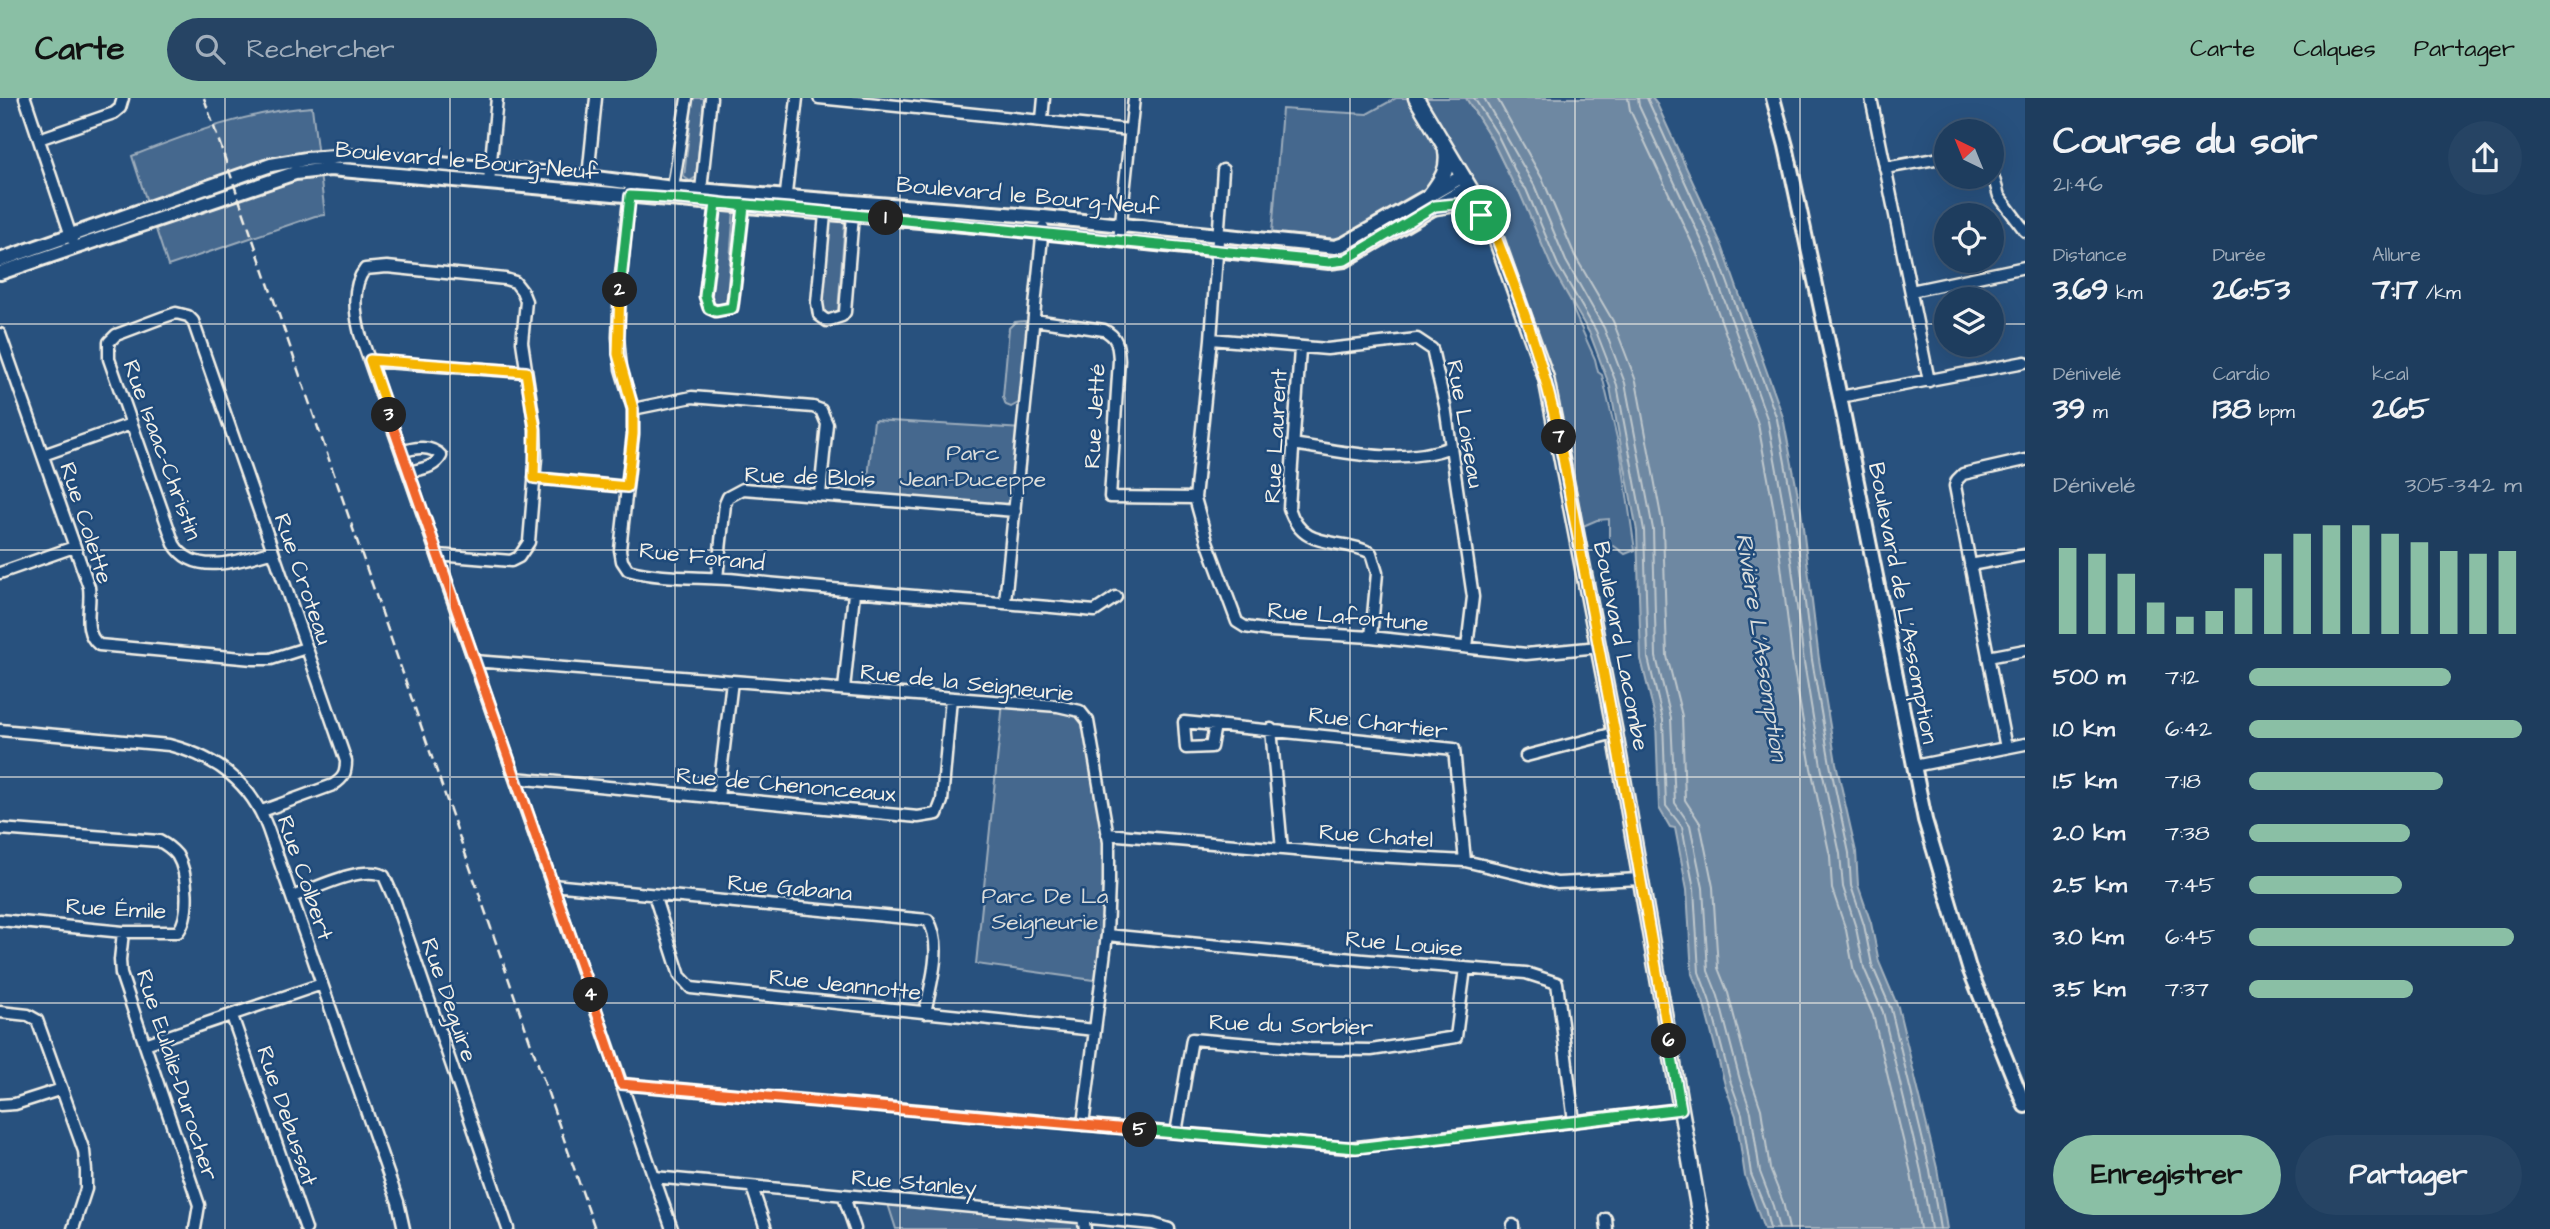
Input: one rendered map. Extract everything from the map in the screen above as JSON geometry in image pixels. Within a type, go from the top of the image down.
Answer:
[{"type":"main road","name":"Boulevard Lacombe","points":[[1416,98],[1488,219],[1546,378],[1615,733],[1702,1229]]},
{"type":"main road","points":[[1444,143],[1448,166],[1433,200],[1456,204],[1488,219]]},
{"type":"street","points":[[24,98],[73,241]]},
{"type":"street","points":[[39,139],[114,113],[120,108],[123,98]]},
{"type":"street","points":[[490,176],[497,98]]},
{"type":"street","points":[[587,177],[596,98]]},
{"type":"street","points":[[673,188],[687,98]]},
{"type":"street","points":[[701,190],[711,98]]},
{"type":"street","points":[[785,210],[797,98]]},
{"type":"street","points":[[819,98],[1130,130]]},
{"type":"street","points":[[1041,120],[1044,98]]},
{"type":"street","points":[[1119,241],[1134,98]]},
{"type":"street","name":"Boulevard de L'Assomption","points":[[1773,98],[1786,146],[1840,397],[1925,820],[1959,940],[2025,1106]]},
{"type":"street","points":[[1871,98],[1929,381]]},
{"type":"street","name":"Boulevard le Bourg-Neuf","points":[[0,273],[73,241],[283,162],[324,157],[348,156],[744,206],[1043,232],[1329,262],[1345,260],[1433,200]]},
{"type":"street","points":[[1885,167],[1934,159]]},
{"type":"street","name":"Rue Lafortune","points":[[1223,170],[1211,339],[1195,498],[1207,541],[1237,622],[1245,627],[1270,631],[1526,654],[1599,647]]},
{"type":"street","name":"Boulevard le Bourg-Neuf","points":[[490,176],[587,177],[631,190],[673,188],[786,196],[1044,217],[1335,247],[1433,200],[1466,181]]},
{"type":"street","points":[[1996,189],[1998,196],[2025,230]]},
{"type":"street","name":"Rue Forand","points":[[631,190],[620,284],[618,354],[633,409],[633,434],[620,550],[622,561],[628,570],[854,593],[1005,602],[1095,611],[1116,597]]},
{"type":"street","points":[[716,203],[705,296],[709,308],[716,311],[732,308],[744,206]]},
{"type":"street","points":[[825,214],[817,309],[819,315],[827,321],[842,316],[845,312],[853,215]]},
{"type":"street","points":[[1005,602],[1044,217]]},
{"type":"street","name":"Boulevard le Bourg-Neuf","points":[[0,260],[73,241]]},
{"type":"street","points":[[1911,291],[2025,267]]},
{"type":"street","points":[[438,555],[511,561],[519,557],[529,542],[535,429],[522,342],[526,301],[515,282],[505,278],[387,268],[365,269],[357,284],[356,317],[474,661],[672,1229]]},
{"type":"street","name":"Rue Isaac-Christin","points":[[183,314],[164,317],[116,335],[109,342],[108,359],[174,544],[180,556],[192,562],[232,564],[273,551]]},
{"type":"street","name":"Rue Croteau","points":[[183,314],[188,316],[197,332],[346,761],[346,772],[341,780],[333,785],[262,811]]},
{"type":"street","name":"Rue Jetté","points":[[1034,320],[1104,330],[1111,333],[1118,342],[1110,497],[1195,498]]},
{"type":"street","name":"Rue Colette","points":[[0,334],[90,596],[90,636],[99,645],[253,659],[271,659],[306,648]]},
{"type":"street","name":"Rue Loiseau","points":[[1211,339],[1300,349],[1358,347],[1417,339],[1432,349],[1446,406],[1473,597],[1468,647]]},
{"type":"street","name":"Rue Laurent","points":[[1300,349],[1289,508],[1293,520],[1311,538],[1359,547],[1371,553],[1377,573],[1371,638]]},
{"type":"street","points":[[370,360],[526,372]]},
{"type":"street","points":[[1840,397],[2025,362]]},
{"type":"street","points":[[0,375],[12,370]]},
{"type":"street","points":[[633,409],[692,397],[813,407],[821,410],[827,424],[820,494]]},
{"type":"street","points":[[43,455],[131,424]]},
{"type":"street","points":[[1293,444],[1350,453],[1402,456],[1437,452],[1451,447]]},
{"type":"street","points":[[402,452],[430,449],[441,456],[438,462],[409,472]]},
{"type":"street","points":[[2007,748],[1955,486],[1963,474],[2025,460]]},
{"type":"street","points":[[534,478],[627,487]]},
{"type":"street","name":"Rue de Blois","points":[[717,578],[723,514],[728,496],[743,489],[1015,511]]},
{"type":"street","points":[[0,573],[74,547]]},
{"type":"street","points":[[1970,565],[2025,555]]},
{"type":"street","points":[[844,690],[854,593]]},
{"type":"street","points":[[1988,657],[2025,650]]},
{"type":"street","name":"Rue de la Seigneurie","points":[[474,661],[1058,706],[1080,710],[1088,721],[1107,834],[1109,869],[1107,935],[1083,1125]]},
{"type":"street","points":[[718,798],[732,681]]},
{"type":"street","name":"Rue de Chenonceaux","points":[[515,778],[918,817],[937,814],[942,801],[951,698]]},
{"type":"street","points":[[1215,725],[1271,729],[1282,849]]},
{"type":"street","name":"Rue Chartier","points":[[1271,729],[1454,749],[1465,861]]},
{"type":"street","name":"Rue Colbert","points":[[0,730],[169,745],[192,751],[222,766],[253,797],[262,811],[398,1202],[404,1229]]},
{"type":"street","points":[[1525,756],[1615,733]]},
{"type":"street","points":[[1914,766],[2025,744]]},
{"type":"street","name":"Rue Émile","points":[[0,829],[159,841],[177,856],[187,891],[184,924],[178,932],[123,932],[0,920]]},
{"type":"street","name":"Rue Chatel","points":[[1107,834],[1465,861],[1557,883],[1640,879]]},
{"type":"street","name":"Rue Deguire","points":[[292,897],[358,873],[373,871],[384,876],[508,1229]]},
{"type":"street","name":"Rue Gabana","points":[[552,885],[928,920],[933,928],[936,946],[925,1013]]},
{"type":"street","name":"Rue Jeannotte","points":[[654,895],[680,976],[691,988],[1095,1030]]},
{"type":"street","name":"Rue Eulalie-Durocher","points":[[123,932],[121,974],[199,1205],[195,1229]]},
{"type":"street","name":"Rue Louise","points":[[1107,935],[1526,973],[1557,983],[1574,1122]]},
{"type":"street","name":"Rue du Sorbier","points":[[1176,1133],[1192,1040],[1310,1049],[1371,1050],[1456,1037],[1465,968]]},
{"type":"street","points":[[145,1044],[322,984]]},
{"type":"street","points":[[0,1012],[28,1015],[37,1020],[84,1151],[86,1171],[83,1200],[73,1229]]},
{"type":"street","name":"Rue Debussat","points":[[232,1016],[306,1229]]},
{"type":"street","points":[[621,1084],[1356,1148],[1681,1109]]},
{"type":"street","points":[[0,1105],[15,1104],[62,1089]]},
{"type":"street","name":"Rue Stanley","points":[[654,1177],[1153,1224],[1169,1229]]},
{"type":"street","points":[[752,1187],[766,1229]]},
{"type":"street","points":[[844,1197],[855,1229]]},
{"type":"street","points":[[1083,1218],[1085,1229]]},
{"type":"green space","points":[[693,98],[704,98],[696,177],[690,181],[684,177]]},
{"type":"green space","points":[[1396,98],[1466,98],[1491,138],[1568,291],[1598,372],[1602,375],[1621,455],[1635,550],[1625,554],[1614,546],[1609,547],[1609,519],[1597,520],[1583,526],[1546,378],[1490,222],[1437,138],[1441,166],[1427,191],[1339,239],[1272,233],[1282,109],[1367,114]]},
{"type":"green space","points":[[312,107],[325,215],[315,216],[168,266],[132,156],[198,131],[243,118]]},
{"type":"green space","points":[[722,207],[734,210],[727,298],[720,308],[711,305],[709,295],[718,211]]},
{"type":"green space","points":[[841,217],[845,222],[838,311],[828,317],[819,308],[827,219]]},
{"type":"green space","points":[[1025,321],[1027,329],[1020,402],[1011,407],[1006,405],[1003,397],[1009,328],[1015,322]]},
{"type":"green space","name":"Parc Jean-Duceppe","points":[[874,420],[1023,429],[1015,511],[866,498]]},
{"type":"green space","name":"Parc De La Seigneurie","points":[[1003,703],[1059,706],[1086,716],[1109,845],[1101,981],[976,964]]},
{"type":"green space","points":[[887,1201],[1083,1218],[1085,1229],[896,1229]]},
{"type":"water","name":"Rivière L'Assomption","points":[[1466,98],[1652,98],[1722,246],[1783,417],[1801,511],[1819,659],[1836,763],[1856,852],[1858,885],[1871,923],[1879,962],[1898,1007],[1937,1168],[1947,1229],[1764,1229],[1745,1176],[1736,1116],[1703,1001],[1692,974],[1687,890],[1675,828],[1670,827],[1659,808],[1656,721],[1641,659],[1637,531],[1610,387],[1590,334],[1552,268],[1519,191]]},
{"type":"railway","points":[[204,98],[595,1229]]},
{"type":"route","points":[[1481,215],[1456,204],[1435,206],[1345,260],[1329,262],[1031,231],[825,214],[764,206],[744,206],[716,203],[705,296],[709,308],[716,311],[732,308],[744,206],[727,203],[630,196],[618,318],[618,354],[633,409],[627,487],[534,478],[535,429],[526,372],[370,360],[621,1084],[1349,1148],[1681,1109],[1615,733],[1546,378],[1499,244],[1488,219],[1481,215]]}]
